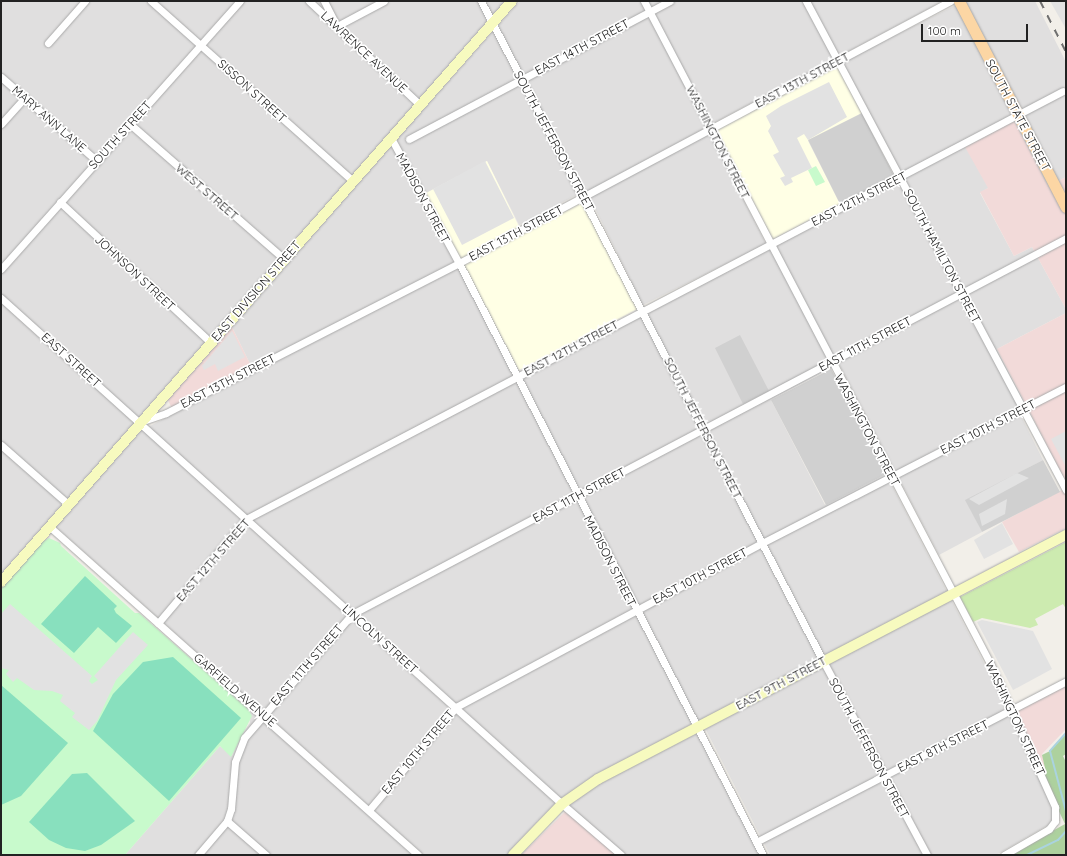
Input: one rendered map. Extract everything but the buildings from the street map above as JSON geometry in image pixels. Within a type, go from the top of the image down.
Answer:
[{"type":"main road","name":"SOUTH STATE STREET","points":[[959,1],[1066,207]]},
{"type":"street","points":[[48,43],[85,1]]},
{"type":"street","name":"SISSON STREET","points":[[151,1],[353,181]]},
{"type":"street","name":"SOUTH STREET","points":[[1,269],[240,1]]},
{"type":"street","name":"LAWRENCE AVENUE","points":[[309,1],[419,104]]},
{"type":"street","points":[[324,1],[337,26],[384,1]]},
{"type":"street","name":"SOUTH JEFFERSON STREET","points":[[481,1],[584,196],[823,661],[927,855]]},
{"type":"street","name":"EAST DIVISION STREET","points":[[1,582],[391,138],[419,104],[512,1]]},
{"type":"street","name":"WASHINGTON STREET","points":[[644,1],[1013,710],[1054,806],[1055,821],[1043,833],[1004,855]]},
{"type":"street","name":"EAST 14TH STREET","points":[[409,139],[670,1]]},
{"type":"street","name":"SOUTH HAMILTON STREET","points":[[806,1],[837,62],[962,293],[1066,490]]},
{"type":"street","name":"EAST 13TH STREET","points":[[141,422],[166,413],[459,263],[950,1]]},
{"type":"street","name":"MARY ANN LANE","points":[[1,77],[96,161]]},
{"type":"street","name":"EAST 12TH STREET","points":[[158,623],[246,519],[1017,114],[1063,92]]},
{"type":"street","points":[[1,124],[25,97]]},
{"type":"street","name":"WEST STREET","points":[[130,124],[284,259]]},
{"type":"street","name":"MADISON STREET","points":[[391,138],[459,263],[576,496],[698,727],[763,855]]},
{"type":"street","name":"JOHNSON STREET","points":[[60,202],[211,343]]},
{"type":"street","name":"EAST 11TH STREET","points":[[198,855],[227,821],[231,809],[235,762],[244,738],[352,614],[1066,238]]},
{"type":"street","name":"EAST STREET","points":[[1,298],[141,422]]},
{"type":"street","name":"EAST 10TH STREET","points":[[369,810],[456,707],[891,476],[1066,386]]},
{"type":"street","name":"LINCOLN STREET","points":[[141,422],[246,519],[562,804],[621,855]]},
{"type":"street","points":[[1,445],[69,505]]},
{"type":"street","name":"GARFIELD AVENUE","points":[[50,527],[263,715],[418,855]]},
{"type":"street","name":"EAST 9TH STREET","points":[[512,855],[562,804],[605,775],[953,593],[1066,536]]},
{"type":"street","name":"EAST 8TH STREET","points":[[756,842],[1013,710],[1066,681]]},
{"type":"street","points":[[227,821],[266,855]]},
{"type":"shaded area","points":[[1,1],[505,1],[1,577]]},
{"type":"shaded area","points":[[520,1],[943,1],[706,127],[766,244],[643,305],[586,190],[519,225],[487,161],[426,194],[521,378],[904,178],[842,62],[964,1],[1035,1],[1066,62],[1066,177],[1048,186],[988,188],[980,193],[1014,256],[1032,247],[1066,309],[1066,313],[997,349],[1028,409],[1020,414],[1043,460],[966,500],[982,532],[939,555],[839,364],[771,400],[825,505],[886,474],[1011,715],[1057,820],[996,855],[770,855],[706,730],[698,734],[760,855],[625,855],[563,800],[538,821],[508,855],[424,855],[56,527],[143,426],[150,426],[254,372],[231,325]]},
{"type":"shaded area","points":[[1050,1],[1066,1],[1066,29]]},
{"type":"shaded area","points":[[838,66],[862,113],[808,141],[840,204],[773,239],[716,130]]},
{"type":"shaded area","points":[[829,82],[847,117],[808,140],[804,134],[797,138],[812,168],[791,178],[793,182],[785,186],[780,178],[785,176],[773,155],[779,152],[768,131],[771,126],[766,116],[781,106]]},
{"type":"shaded area","points":[[862,113],[894,176],[840,204],[808,140]]},
{"type":"shaded area","points":[[1014,121],[1048,186],[1066,177],[1066,309],[1032,247],[1014,256],[980,192],[988,188],[965,147]]},
{"type":"shaded area","points":[[485,161],[514,218],[462,245],[433,189]]},
{"type":"shaded area","points":[[487,161],[522,233],[583,202],[637,309],[519,370],[426,193]]},
{"type":"shaded area","points":[[1066,313],[1066,482],[997,349]]},
{"type":"shaded area","points":[[231,325],[254,372],[174,413],[167,398]]},
{"type":"shaded area","points":[[232,331],[245,357],[218,371],[215,364],[204,370],[202,366]]},
{"type":"shaded area","points":[[740,335],[769,391],[743,404],[715,348]]},
{"type":"shaded area","points":[[831,369],[886,474],[826,505],[771,400]]},
{"type":"shaded area","points":[[1066,431],[1066,467],[1051,439]]},
{"type":"shaded area","points":[[1043,460],[1060,492],[982,532],[965,500]]},
{"type":"shaded area","points":[[1017,473],[1029,478],[979,505],[969,499]]},
{"type":"shaded area","points":[[1066,488],[1066,528],[1019,552],[1002,522]]},
{"type":"shaded area","points":[[1007,499],[1005,514],[982,526],[979,514]]},
{"type":"shaded area","points":[[1002,523],[1013,544],[984,559],[974,540]]},
{"type":"shaded area","points":[[10,604],[92,676],[89,681],[92,684],[98,680],[94,676],[133,632],[148,645],[116,680],[97,721],[89,730],[72,717],[75,713],[60,701],[63,695],[52,691],[34,690],[17,678],[13,682],[6,674],[9,670],[1,668],[1,614]]},
{"type":"shaded area","points":[[982,620],[1033,631],[1052,669],[1013,690],[977,622]]},
{"type":"shaded area","points":[[1066,684],[1066,729],[1042,754],[1045,768],[1040,771],[1016,712]]},
{"type":"shaded area","points":[[249,710],[415,855],[125,855],[220,746],[232,756],[237,741],[250,723]]},
{"type":"shaded area","points":[[570,807],[625,855],[521,855]]},
{"type":"green space","points":[[816,166],[825,182],[816,186],[808,170]]},
{"type":"green space","points":[[49,538],[60,543],[61,546],[135,613],[139,613],[249,710],[252,716],[231,757],[220,746],[125,855],[1,855],[1,589],[42,542]]},
{"type":"green space","points":[[1066,542],[1066,609],[1063,604],[1035,619],[1038,625],[1030,628],[982,618],[973,622],[960,597]]},
{"type":"green space","points":[[85,576],[117,606],[114,609],[116,613],[132,626],[116,643],[98,627],[74,653],[41,624]]},
{"type":"green space","points":[[173,657],[241,718],[169,801],[93,731],[113,694],[143,662]]},
{"type":"green space","points":[[1,685],[68,743],[21,796],[1,805]]},
{"type":"green space","points":[[1066,733],[1066,754],[1063,756],[1066,762],[1066,855],[1010,855],[1065,824],[1040,771],[1045,768],[1042,755],[1050,751]]},
{"type":"green space","points":[[87,773],[135,821],[101,845],[85,851],[66,848],[49,840],[29,822],[72,774]]},
{"type":"waterway","points":[[1066,733],[1050,751],[1066,811]]},
{"type":"waterway","points":[[1027,855],[1058,840],[1066,831]]},
{"type":"railway","points":[[1040,1],[1066,52]]}]
